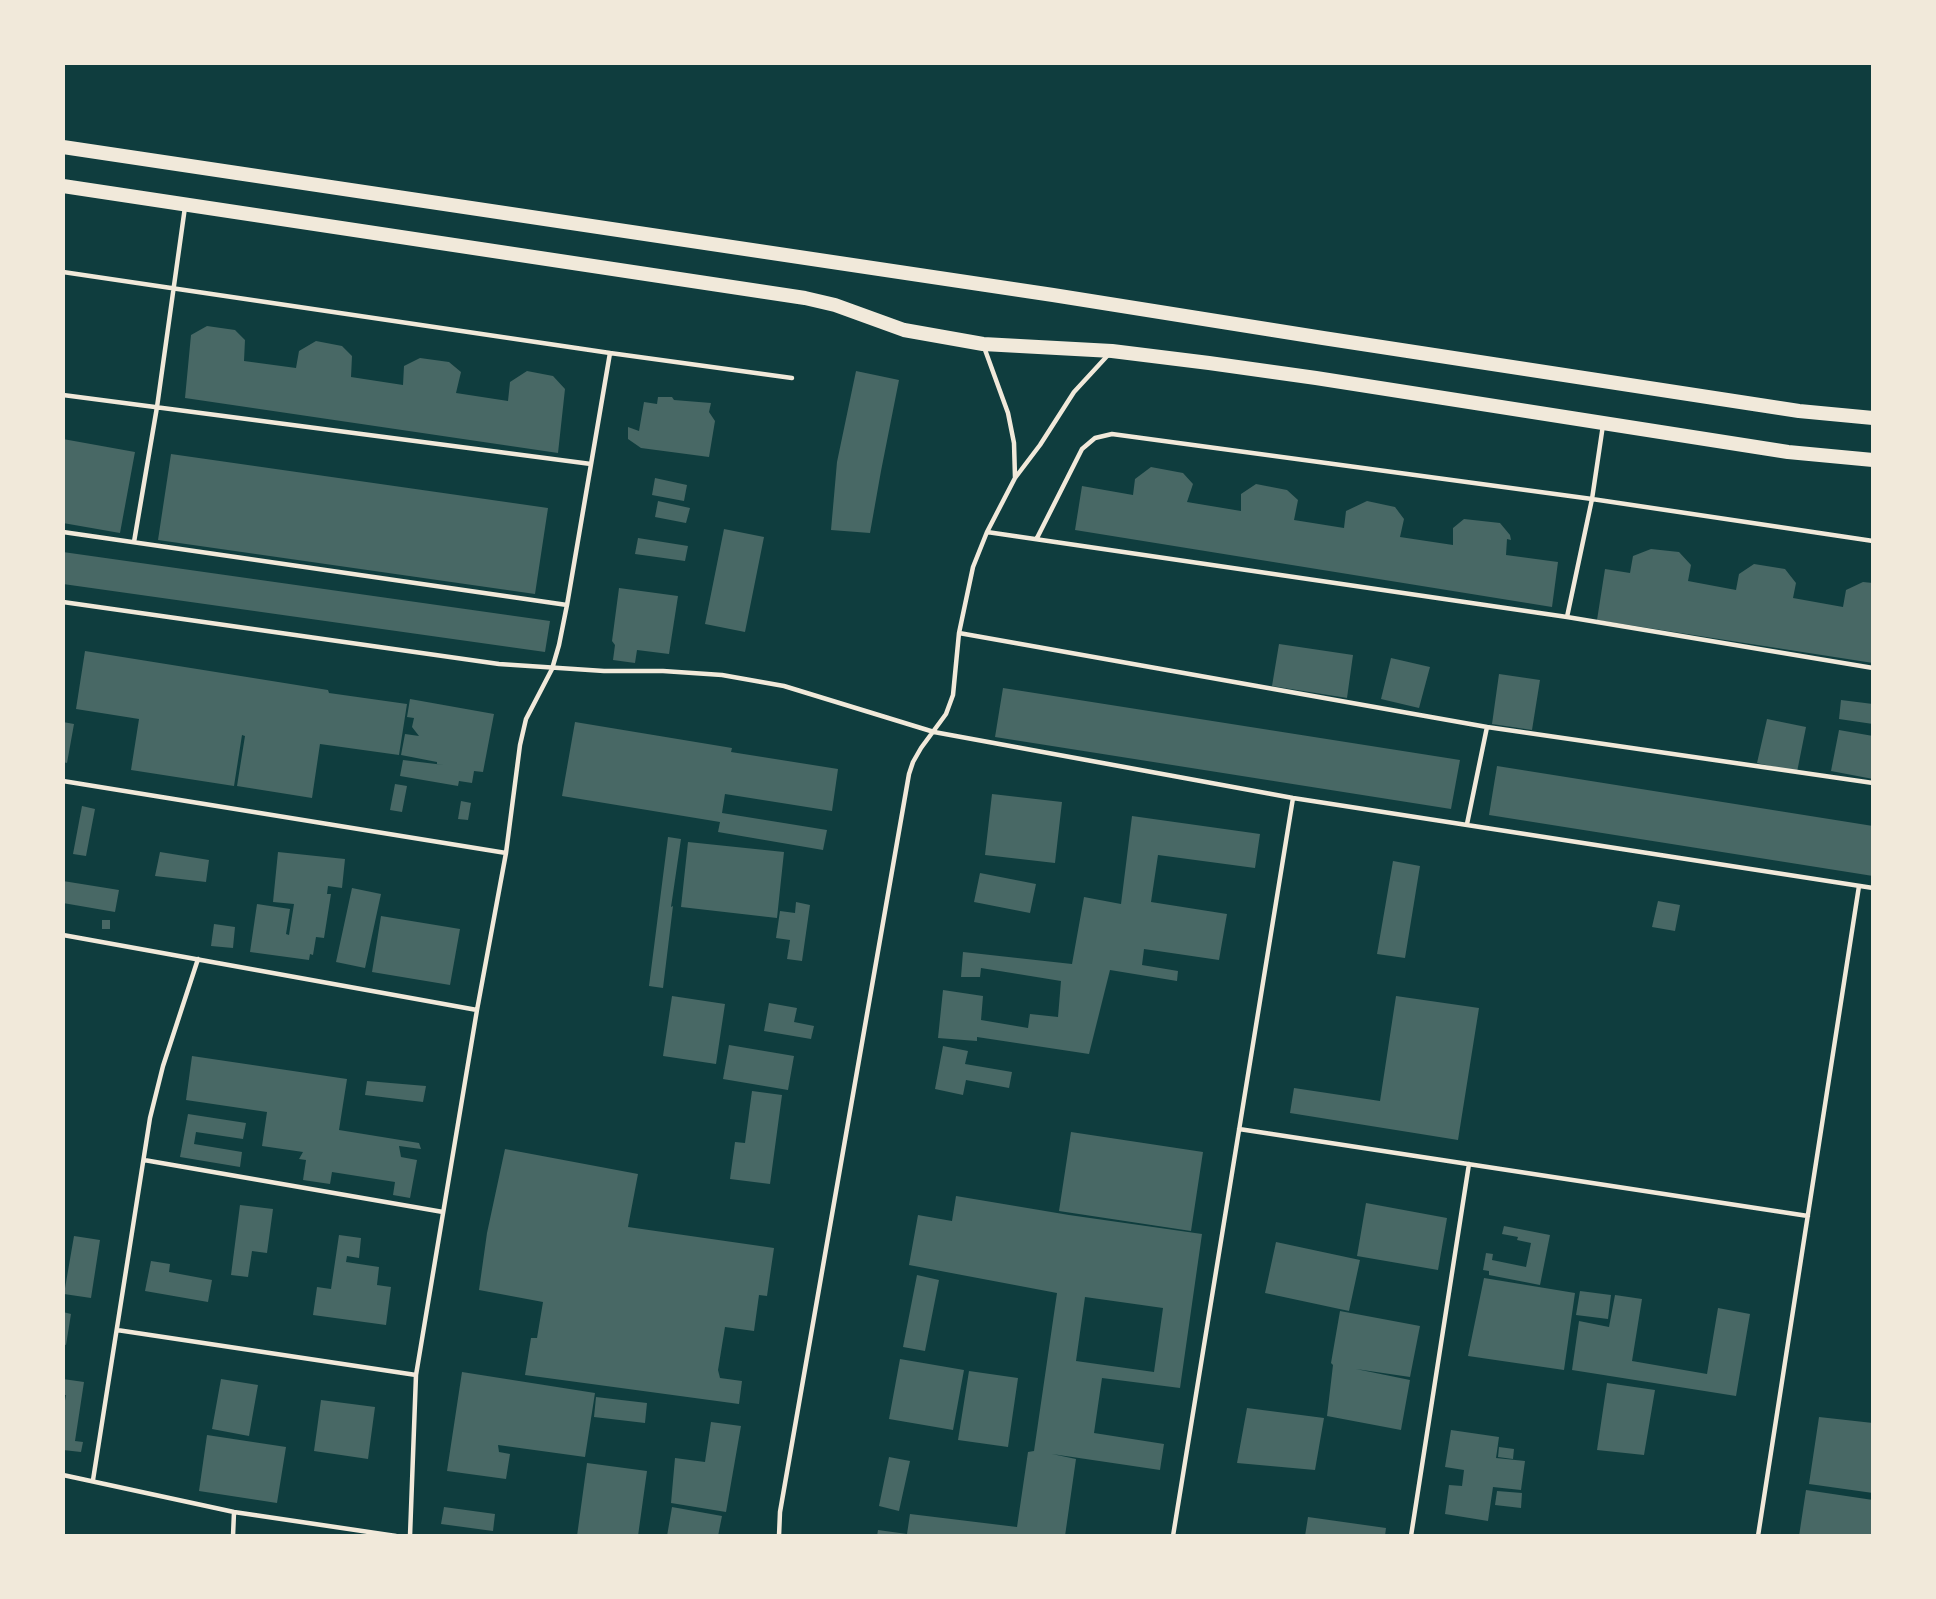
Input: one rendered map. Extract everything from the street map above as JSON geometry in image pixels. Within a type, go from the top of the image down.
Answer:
[{"type":"main road","points":[[63,147],[1039,293],[1772,407],[1873,418]]},
{"type":"main road","points":[[63,186],[805,298],[835,305],[904,330],[983,344],[1112,351],[1316,378],[1788,452],[1873,460]]},
{"type":"lane","points":[[134,542],[157,407],[185,206]]},
{"type":"lane","points":[[63,272],[792,378]]},
{"type":"lane","points":[[983,344],[1009,413],[1014,443],[1015,478]]},
{"type":"lane","points":[[779,1536],[782,1499],[909,774],[917,755],[946,714],[953,695],[959,633],[973,567],[987,532],[1015,478],[1074,393],[1112,351]]},
{"type":"lane","points":[[410,1536],[416,1376],[506,853],[520,745],[526,719],[552,668],[567,605],[610,353]]},
{"type":"lane","points":[[63,395],[591,464]]},
{"type":"lane","points":[[1567,617],[1592,499],[1604,424]]},
{"type":"lane","points":[[1037,538],[1082,449],[1095,438],[1112,434],[1592,499],[1873,541]]},
{"type":"lane","points":[[63,531],[567,605]]},
{"type":"lane","points":[[987,532],[1567,617],[1873,668]]},
{"type":"lane","points":[[63,602],[499,664],[722,676],[783,686],[934,732],[1293,798],[1873,888]]},
{"type":"lane","points":[[959,633],[1487,727],[1873,783]]},
{"type":"lane","points":[[1467,824],[1487,727]]},
{"type":"lane","points":[[63,781],[506,853]]},
{"type":"lane","points":[[1173,1536],[1293,798]]},
{"type":"lane","points":[[1758,1536],[1859,886]]},
{"type":"lane","points":[[63,935],[477,1010]]},
{"type":"lane","points":[[93,1480],[150,1118],[163,1066],[198,959]]},
{"type":"lane","points":[[1239,1129],[1808,1216]]},
{"type":"lane","points":[[144,1160],[443,1212]]},
{"type":"lane","points":[[1411,1536],[1469,1164]]},
{"type":"lane","points":[[117,1330],[416,1376]]},
{"type":"lane","points":[[63,1475],[234,1512],[396,1536]]},
{"type":"lane","points":[[233,1536],[234,1512]]},
{"type":"building","points":[[207,326],[235,330],[245,340],[244,361],[296,368],[299,351],[316,341],[342,346],[352,356],[351,377],[403,385],[404,366],[420,358],[449,362],[461,372],[456,393],[508,401],[510,382],[527,371],[553,376],[565,389],[558,453],[185,398],[191,335]]},
{"type":"building","points":[[856,371],[899,380],[870,533],[831,530],[837,462]]},
{"type":"building","points":[[658,397],[711,403],[709,412],[715,421],[709,457],[641,448],[628,439],[628,427],[639,431],[644,402],[657,404]]},
{"type":"building","points":[[63,439],[135,452],[120,533],[63,523]]},
{"type":"building","points":[[171,454],[548,508],[535,594],[158,540]]},
{"type":"building","points":[[1151,467],[1183,473],[1193,484],[1187,502],[1241,511],[1241,494],[1256,484],[1287,490],[1298,500],[1294,520],[1344,528],[1346,511],[1367,501],[1395,507],[1404,519],[1400,537],[1453,545],[1453,528],[1464,519],[1500,523],[1511,540],[1507,539],[1506,555],[1558,562],[1552,607],[1075,530],[1082,486],[1133,495],[1135,479]]},
{"type":"building","points":[[655,478],[687,485],[684,501],[652,495]]},
{"type":"building","points":[[658,501],[690,508],[686,523],[655,517]]},
{"type":"building","points":[[724,529],[764,537],[745,632],[705,624]]},
{"type":"building","points":[[638,538],[688,546],[685,561],[635,554]]},
{"type":"building","points":[[1651,549],[1679,552],[1691,565],[1688,581],[1736,590],[1739,574],[1754,564],[1785,569],[1796,583],[1793,598],[1843,607],[1846,590],[1863,582],[1873,583],[1873,663],[1597,620],[1605,569],[1630,573],[1633,556]]},
{"type":"building","points":[[63,552],[550,621],[545,652],[63,584]]},
{"type":"building","points":[[619,588],[678,596],[669,654],[637,650],[635,663],[613,660],[615,645],[612,641]]},
{"type":"building","points":[[1279,644],[1353,655],[1347,698],[1272,686]]},
{"type":"building","points":[[85,651],[407,704],[399,755],[320,744],[312,798],[237,786],[245,736],[242,735],[234,786],[131,770],[139,719],[76,709]]},
{"type":"building","points":[[1391,658],[1430,667],[1419,708],[1381,699]]},
{"type":"building","points":[[1499,674],[1540,680],[1532,730],[1492,724]]},
{"type":"building","points":[[1003,688],[1460,760],[1451,809],[995,737]]},
{"type":"building","points":[[410,699],[494,714],[483,772],[474,771],[472,783],[459,781],[458,786],[400,776],[403,760],[444,765],[401,755],[405,734],[419,736],[412,727],[414,718],[407,717]]},
{"type":"building","points":[[1841,700],[1873,704],[1873,724],[1839,719]]},
{"type":"building","points":[[1767,719],[1806,727],[1797,772],[1757,763]]},
{"type":"building","points":[[63,722],[74,724],[67,763],[63,762]]},
{"type":"building","points":[[575,722],[838,769],[832,811],[725,794],[722,813],[827,830],[823,850],[718,832],[720,822],[562,796]]},
{"type":"building","points":[[1839,730],[1873,736],[1873,779],[1831,771]]},
{"type":"building","points":[[1497,766],[1873,826],[1873,876],[1489,815]]},
{"type":"building","points":[[395,784],[407,786],[402,812],[390,810]]},
{"type":"building","points":[[992,794],[1062,802],[1055,863],[985,855]]},
{"type":"building","points":[[461,801],[471,803],[468,820],[458,819]]},
{"type":"building","points":[[82,806],[95,809],[86,856],[73,854]]},
{"type":"building","points":[[1132,816],[1260,834],[1255,868],[1158,855],[1151,902],[1227,914],[1219,960],[1144,949],[1142,965],[1178,971],[1177,981],[1110,970],[1089,1054],[977,1037],[977,1041],[938,1038],[943,990],[983,996],[981,1020],[1028,1028],[1030,1014],[1058,1017],[1061,981],[981,968],[980,977],[961,977],[963,952],[1072,964],[1084,897],[1121,904]]},
{"type":"building","points":[[668,837],[681,839],[663,988],[649,986]]},
{"type":"building","points":[[688,842],[784,852],[777,918],[681,907]]},
{"type":"building","points":[[160,852],[209,860],[206,882],[155,876]]},
{"type":"building","points":[[278,852],[345,859],[342,888],[328,886],[327,894],[331,894],[324,938],[316,937],[313,955],[310,954],[309,960],[250,952],[257,904],[290,909],[286,934],[289,935],[294,904],[273,902]]},
{"type":"building","points":[[1393,861],[1420,866],[1405,958],[1377,954]]},
{"type":"building","points":[[980,873],[1036,884],[1030,913],[974,902]]},
{"type":"building","points":[[63,881],[119,890],[115,912],[63,903]]},
{"type":"building","points":[[352,888],[381,894],[365,968],[336,962]]},
{"type":"building","points":[[1658,901],[1680,905],[1675,931],[1652,927]]},
{"type":"building","points":[[796,902],[810,905],[802,961],[787,959],[790,940],[776,938],[780,911],[795,913]]},
{"type":"building","points":[[381,916],[460,929],[450,985],[372,972]]},
{"type":"building","points":[[102,920],[110,920],[110,929],[102,929]]},
{"type":"building","points":[[214,924],[235,927],[233,948],[211,946]]},
{"type":"building","points":[[672,996],[725,1004],[716,1064],[663,1056]]},
{"type":"building","points":[[1396,996],[1479,1008],[1458,1140],[1290,1113],[1294,1088],[1380,1101]]},
{"type":"building","points":[[769,1003],[797,1008],[794,1022],[814,1026],[811,1039],[764,1031]]},
{"type":"building","points":[[729,1045],[794,1056],[788,1090],[723,1079]]},
{"type":"building","points":[[943,1046],[968,1051],[965,1064],[1012,1072],[1009,1088],[966,1080],[963,1095],[935,1089]]},
{"type":"building","points":[[192,1056],[347,1079],[339,1130],[419,1143],[421,1149],[399,1146],[401,1157],[417,1160],[410,1198],[393,1195],[395,1182],[332,1172],[330,1184],[303,1180],[306,1160],[299,1159],[303,1152],[262,1146],[267,1112],[186,1100]]},
{"type":"building","points":[[367,1081],[426,1086],[423,1102],[365,1095]]},
{"type":"building","points":[[752,1091],[782,1095],[770,1184],[730,1179],[735,1142],[745,1143]]},
{"type":"building","points":[[188,1114],[246,1123],[243,1139],[196,1132],[194,1144],[242,1152],[240,1167],[180,1157]]},
{"type":"building","points":[[1071,1132],[1203,1152],[1191,1231],[1059,1211]]},
{"type":"building","points":[[505,1149],[638,1174],[628,1227],[774,1248],[767,1296],[759,1295],[754,1331],[725,1327],[718,1370],[720,1378],[742,1381],[739,1404],[525,1375],[531,1338],[537,1338],[543,1302],[479,1290],[487,1233]]},
{"type":"building","points":[[956,1196],[1202,1234],[1180,1388],[1102,1378],[1094,1433],[1164,1444],[1160,1470],[1052,1454],[1076,1459],[1065,1536],[877,1536],[878,1530],[907,1534],[910,1514],[1017,1527],[1028,1452],[1034,1451],[1057,1293],[909,1265],[918,1215],[952,1221]],"holes":[[[1085,1297],[1163,1308],[1154,1372],[1076,1361]]]},
{"type":"building","points":[[1366,1203],[1447,1218],[1438,1270],[1357,1256]]},
{"type":"building","points":[[240,1205],[273,1209],[267,1253],[252,1251],[248,1277],[231,1275]]},
{"type":"building","points":[[1504,1226],[1550,1235],[1540,1285],[1489,1275],[1489,1271],[1483,1270],[1486,1253],[1493,1254],[1492,1260],[1526,1267],[1531,1243],[1502,1234]]},
{"type":"building","points":[[339,1235],[361,1238],[359,1258],[347,1256],[346,1262],[379,1267],[377,1285],[391,1287],[386,1325],[313,1315],[317,1287],[331,1289]]},
{"type":"building","points":[[74,1236],[100,1240],[91,1298],[64,1294]]},
{"type":"building","points":[[1276,1242],[1360,1260],[1349,1311],[1265,1293]]},
{"type":"building","points":[[151,1261],[170,1264],[169,1272],[212,1280],[208,1302],[145,1291]]},
{"type":"building","points":[[917,1275],[939,1280],[925,1351],[903,1347]]},
{"type":"building","points":[[1484,1278],[1575,1293],[1564,1370],[1468,1356]]},
{"type":"building","points":[[1580,1291],[1611,1295],[1608,1319],[1576,1315]]},
{"type":"building","points":[[1615,1295],[1642,1299],[1632,1361],[1707,1374],[1718,1308],[1750,1314],[1736,1396],[1572,1370],[1579,1321],[1609,1327]]},
{"type":"building","points":[[1340,1311],[1420,1326],[1410,1377],[1356,1369],[1410,1380],[1401,1430],[1327,1416],[1333,1365],[1331,1363]]},
{"type":"building","points":[[63,1312],[71,1314],[66,1345],[63,1344]]},
{"type":"building","points":[[900,1359],[964,1370],[953,1430],[889,1419]]},
{"type":"building","points":[[969,1371],[1018,1378],[1008,1447],[958,1440]]},
{"type":"building","points":[[462,1372],[595,1393],[585,1457],[498,1445],[499,1452],[510,1454],[506,1479],[447,1471]]},
{"type":"building","points":[[63,1379],[84,1382],[75,1441],[83,1442],[81,1452],[63,1450],[66,1395],[63,1395]]},
{"type":"building","points":[[221,1379],[258,1385],[249,1436],[212,1429]]},
{"type":"building","points":[[1607,1383],[1655,1390],[1644,1455],[1597,1450]]},
{"type":"building","points":[[596,1397],[647,1403],[645,1423],[594,1417]]},
{"type":"building","points":[[321,1400],[375,1407],[368,1459],[314,1451]]},
{"type":"building","points":[[1247,1408],[1324,1418],[1315,1470],[1237,1463]]},
{"type":"building","points":[[1819,1417],[1873,1423],[1873,1493],[1809,1484]]},
{"type":"building","points":[[711,1422],[741,1426],[726,1512],[671,1503],[675,1458],[705,1462]]},
{"type":"building","points":[[1451,1430],[1499,1437],[1496,1458],[1525,1461],[1521,1490],[1493,1487],[1488,1521],[1445,1514],[1449,1485],[1462,1486],[1464,1470],[1445,1467]]},
{"type":"building","points":[[207,1435],[286,1447],[277,1503],[199,1491]]},
{"type":"building","points":[[1499,1447],[1514,1449],[1513,1459],[1498,1457]]},
{"type":"building","points":[[889,1457],[910,1461],[899,1511],[879,1506]]},
{"type":"building","points":[[587,1463],[647,1471],[638,1536],[577,1536]]},
{"type":"building","points":[[1806,1490],[1873,1500],[1873,1536],[1799,1536]]},
{"type":"building","points":[[1497,1491],[1522,1493],[1521,1508],[1495,1505]]},
{"type":"building","points":[[444,1507],[495,1514],[493,1531],[441,1524]]},
{"type":"building","points":[[672,1507],[722,1516],[718,1536],[667,1536]]},
{"type":"building","points":[[1308,1517],[1386,1528],[1385,1536],[1305,1536]]}]
